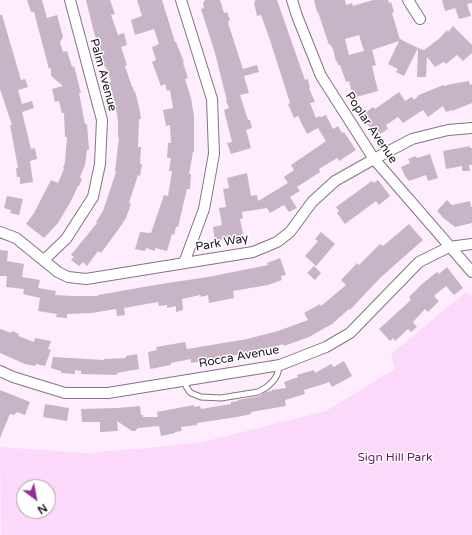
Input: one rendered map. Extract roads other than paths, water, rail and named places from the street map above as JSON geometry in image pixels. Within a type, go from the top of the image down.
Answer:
[{"type":"street","name":"Palm Avenue","points":[[44,260],[66,239],[93,197],[100,164],[102,120],[70,0]]},
{"type":"street","points":[[181,0],[212,99],[214,154],[204,209],[184,263]]},
{"type":"street","name":"Poplar Avenue","points":[[292,0],[321,76],[374,159],[472,272]]},
{"type":"street","points":[[408,0],[420,19]]},
{"type":"street","name":"Park Way","points":[[0,232],[16,238],[58,272],[68,277],[86,279],[253,252],[277,242],[290,232],[312,202],[336,181],[374,159],[412,139],[448,130],[472,128]]},
{"type":"street","name":"Rocca Avenue","points":[[0,371],[13,377],[65,393],[108,393],[280,365],[326,347],[350,332],[419,262],[449,246],[472,244]]},
{"type":"lane","points":[[183,380],[191,393],[201,397],[222,398],[258,392],[267,387],[277,375],[280,365]]},
{"type":"park label","name":"Sign Hill Park","points":[[395,458]]}]
